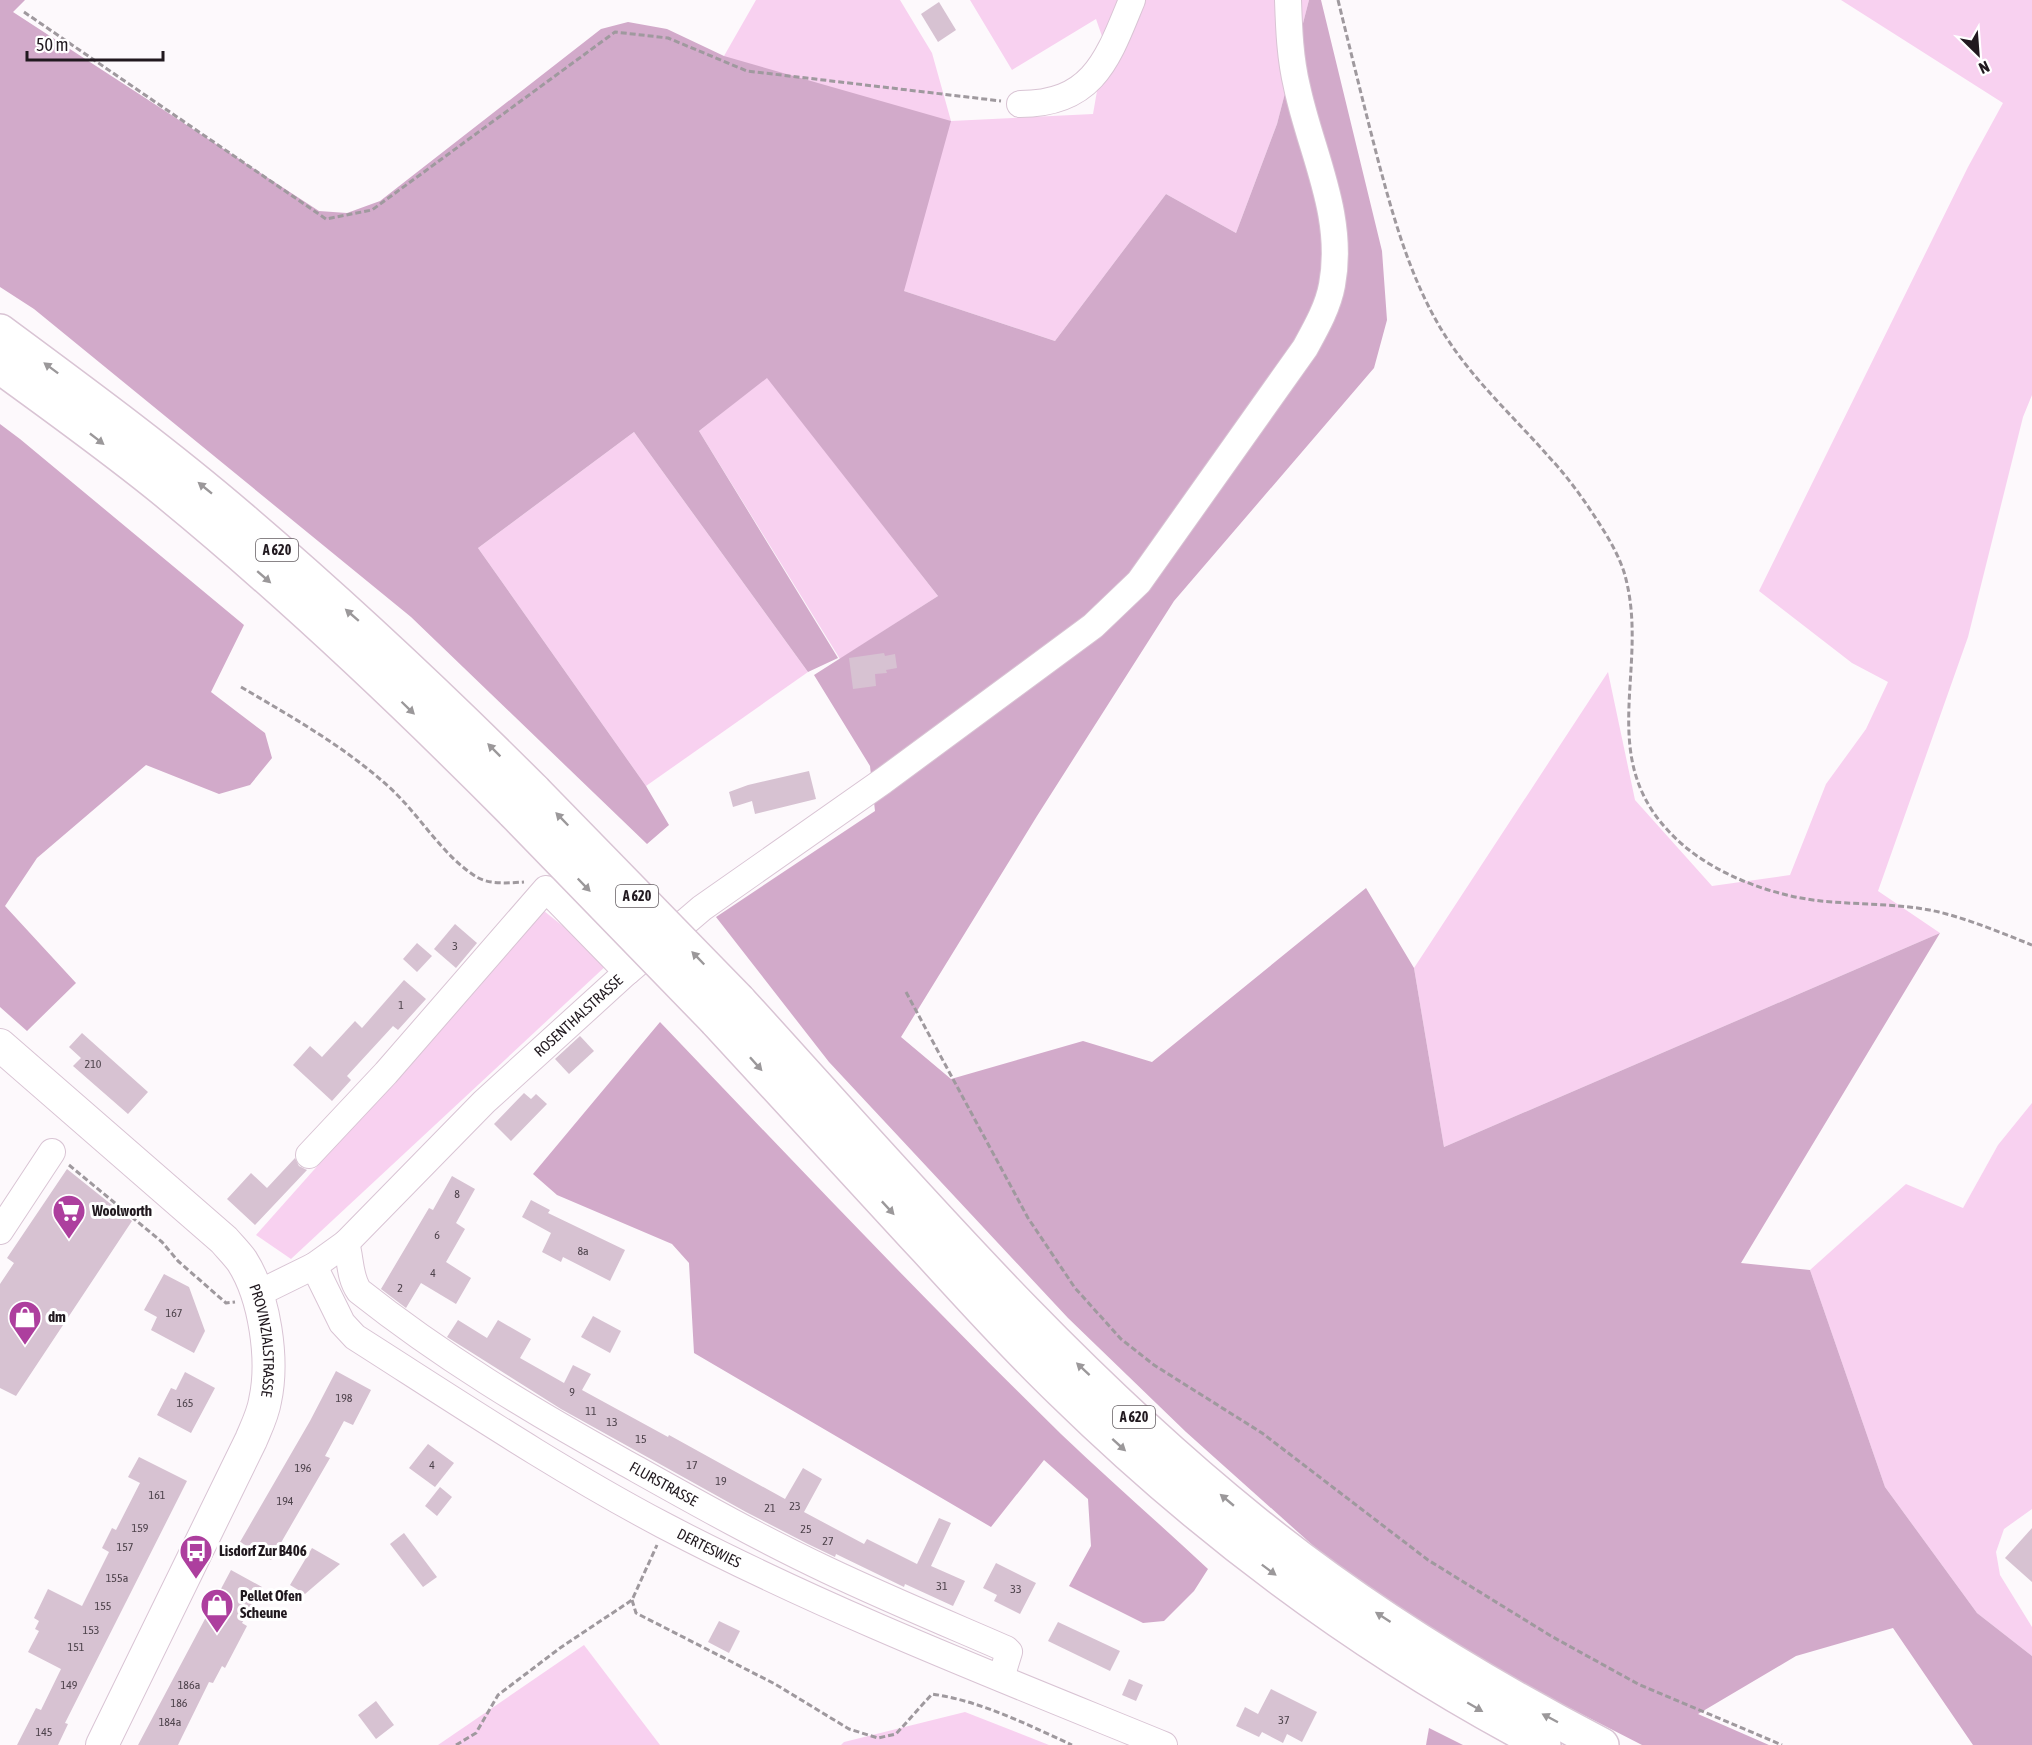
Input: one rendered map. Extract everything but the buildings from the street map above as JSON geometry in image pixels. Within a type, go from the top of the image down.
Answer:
[{"type":"highway","name":"A 620","points":[[0,331],[133,431],[240,517],[366,628],[462,718],[524,802]]},
{"type":"highway","name":"A 620","points":[[0,367],[160,487],[524,802],[727,1010],[903,1180],[1076,1363],[1198,1476],[1255,1523],[1371,1610],[1495,1688],[1602,1745]]},
{"type":"highway","name":"A 620","points":[[727,1010],[984,1312],[1061,1391],[1188,1506],[1248,1554],[1361,1637],[1424,1678],[1544,1745]]},
{"type":"main road","name":"PROVINZIALSTRASSE","points":[[0,1045],[224,1240],[243,1263],[266,1326],[269,1367],[265,1402],[252,1440],[102,1745]]},
{"type":"street","points":[[1020,104],[1055,100],[1077,90],[1097,73],[1109,54],[1132,0]]},
{"type":"street","points":[[627,972],[702,909],[884,781],[1093,626],[1139,582],[1293,365],[1322,316],[1332,285],[1335,243],[1326,184],[1297,88],[1289,44],[1288,0]]},
{"type":"street","points":[[309,1155],[386,1073],[546,889]]},
{"type":"street","name":"ROSENTHALSTRASSE","points":[[256,1294],[314,1266],[346,1243],[484,1102],[627,972],[546,889]]},
{"type":"street","points":[[2,1225],[52,1152]]},
{"type":"street","name":"FLURSTRASSE","points":[[346,1243],[353,1283],[359,1291],[422,1339],[481,1379],[572,1433],[740,1526],[827,1570],[1006,1649],[1009,1652],[1001,1678]]},
{"type":"street","name":"DERTESWIES","points":[[314,1266],[342,1323],[355,1337],[539,1454],[661,1524],[738,1563],[876,1627],[1164,1745]]},
{"type":"path","points":[[1338,0],[1392,212],[1420,288],[1446,337],[1476,378],[1551,458],[1583,500],[1608,535],[1623,571],[1630,602],[1632,646],[1628,726],[1631,761],[1643,794],[1658,819],[1683,845],[1709,864],[1784,896],[1821,901],[1884,904],[1938,912],[2032,945]]},
{"type":"path","points":[[24,12],[326,219],[372,210],[615,32],[668,38],[747,70],[1020,104]]},
{"type":"path","points":[[241,687],[347,754],[390,788],[453,858],[477,878],[502,883],[525,882],[546,889]]},
{"type":"path","points":[[906,992],[1028,1218],[1075,1288],[1121,1339],[1154,1365],[1262,1433],[1428,1560],[1551,1636],[1638,1684],[1782,1745]]},
{"type":"path","points":[[52,1152],[162,1242],[178,1261],[226,1303],[237,1302],[256,1294]]},
{"type":"path","points":[[456,1745],[476,1733],[498,1695],[560,1648],[632,1600],[658,1542],[661,1524]]},
{"type":"path","points":[[632,1600],[636,1613],[775,1684],[849,1729],[878,1738],[896,1734],[932,1694],[984,1707],[1072,1745]]},
{"type":"shaded area","points":[[0,0],[25,0],[13,12],[319,211],[347,213],[380,201],[601,29],[628,22],[667,29],[724,56],[951,121],[904,291],[1055,341],[1166,194],[1236,233],[1277,124],[1309,0],[1321,0],[1382,251],[1387,320],[1374,368],[1174,601],[1037,816],[901,1037],[951,1079],[1083,1041],[1152,1062],[1366,888],[1414,968],[1444,1147],[1940,933],[1741,1263],[1810,1270],[1885,1487],[1977,1613],[2032,1656],[2032,1745],[1973,1745],[1893,1628],[1796,1656],[1698,1714],[1769,1745],[1642,1745],[1455,1649],[1318,1550],[1186,1432],[1068,1318],[829,1062],[716,917],[875,811],[870,766],[814,675],[938,596],[767,378],[699,431],[838,658],[808,672],[634,432],[478,548],[646,786],[669,825],[647,844],[411,617],[34,309],[0,287]]},
{"type":"shaded area","points":[[756,0],[900,0],[932,53],[951,121],[1093,114],[1105,45],[1096,19],[1012,70],[970,0],[1309,0],[1277,124],[1236,233],[1166,194],[1055,341],[904,291],[724,56]]},
{"type":"shaded area","points":[[1841,0],[2032,0],[2032,395],[2023,417],[1968,637],[1878,891],[1940,933],[1444,1147],[1414,968],[1608,672],[1635,800],[1712,886],[1790,875],[1826,784],[1866,729],[1888,682],[1852,663],[1759,591],[1968,167],[2003,103]]},
{"type":"shaded area","points":[[767,377],[938,596],[840,659],[699,431]]},
{"type":"shaded area","points":[[0,424],[244,625],[211,692],[265,733],[272,758],[250,785],[219,794],[146,765],[37,858],[5,906],[76,983],[27,1031],[0,1007]]},
{"type":"shaded area","points":[[634,432],[808,672],[646,786],[478,548]]},
{"type":"shaded area","points":[[544,911],[609,963],[291,1259],[256,1235]]},
{"type":"shaded area","points":[[660,1022],[859,1230],[1010,1383],[1079,1451],[1208,1569],[1194,1591],[1164,1621],[1143,1623],[1069,1586],[1091,1546],[1088,1499],[1044,1460],[991,1527],[694,1353],[689,1263],[672,1244],[557,1195],[533,1174]]},
{"type":"shaded area","points":[[2032,1103],[2032,1509],[2004,1529],[1996,1552],[2000,1575],[2032,1627],[2032,1656],[1977,1613],[1885,1487],[1810,1270],[1906,1184],[1963,1208],[1998,1145]]},
{"type":"shaded area","points":[[584,1645],[660,1745],[438,1745]]},
{"type":"shaded area","points":[[965,1712],[1049,1745],[841,1745],[844,1742]]},
{"type":"shaded area","points":[[1429,1728],[1463,1745],[1426,1745]]},
{"type":"place","name":"Woolworth","points":[[69,1240]]},
{"type":"place","name":"dm","points":[[25,1346]]},
{"type":"place","name":"Lisdorf Zur B406","points":[[196,1580]]},
{"type":"place","name":"Pellet Ofen Scheune","points":[[217,1634]]}]
